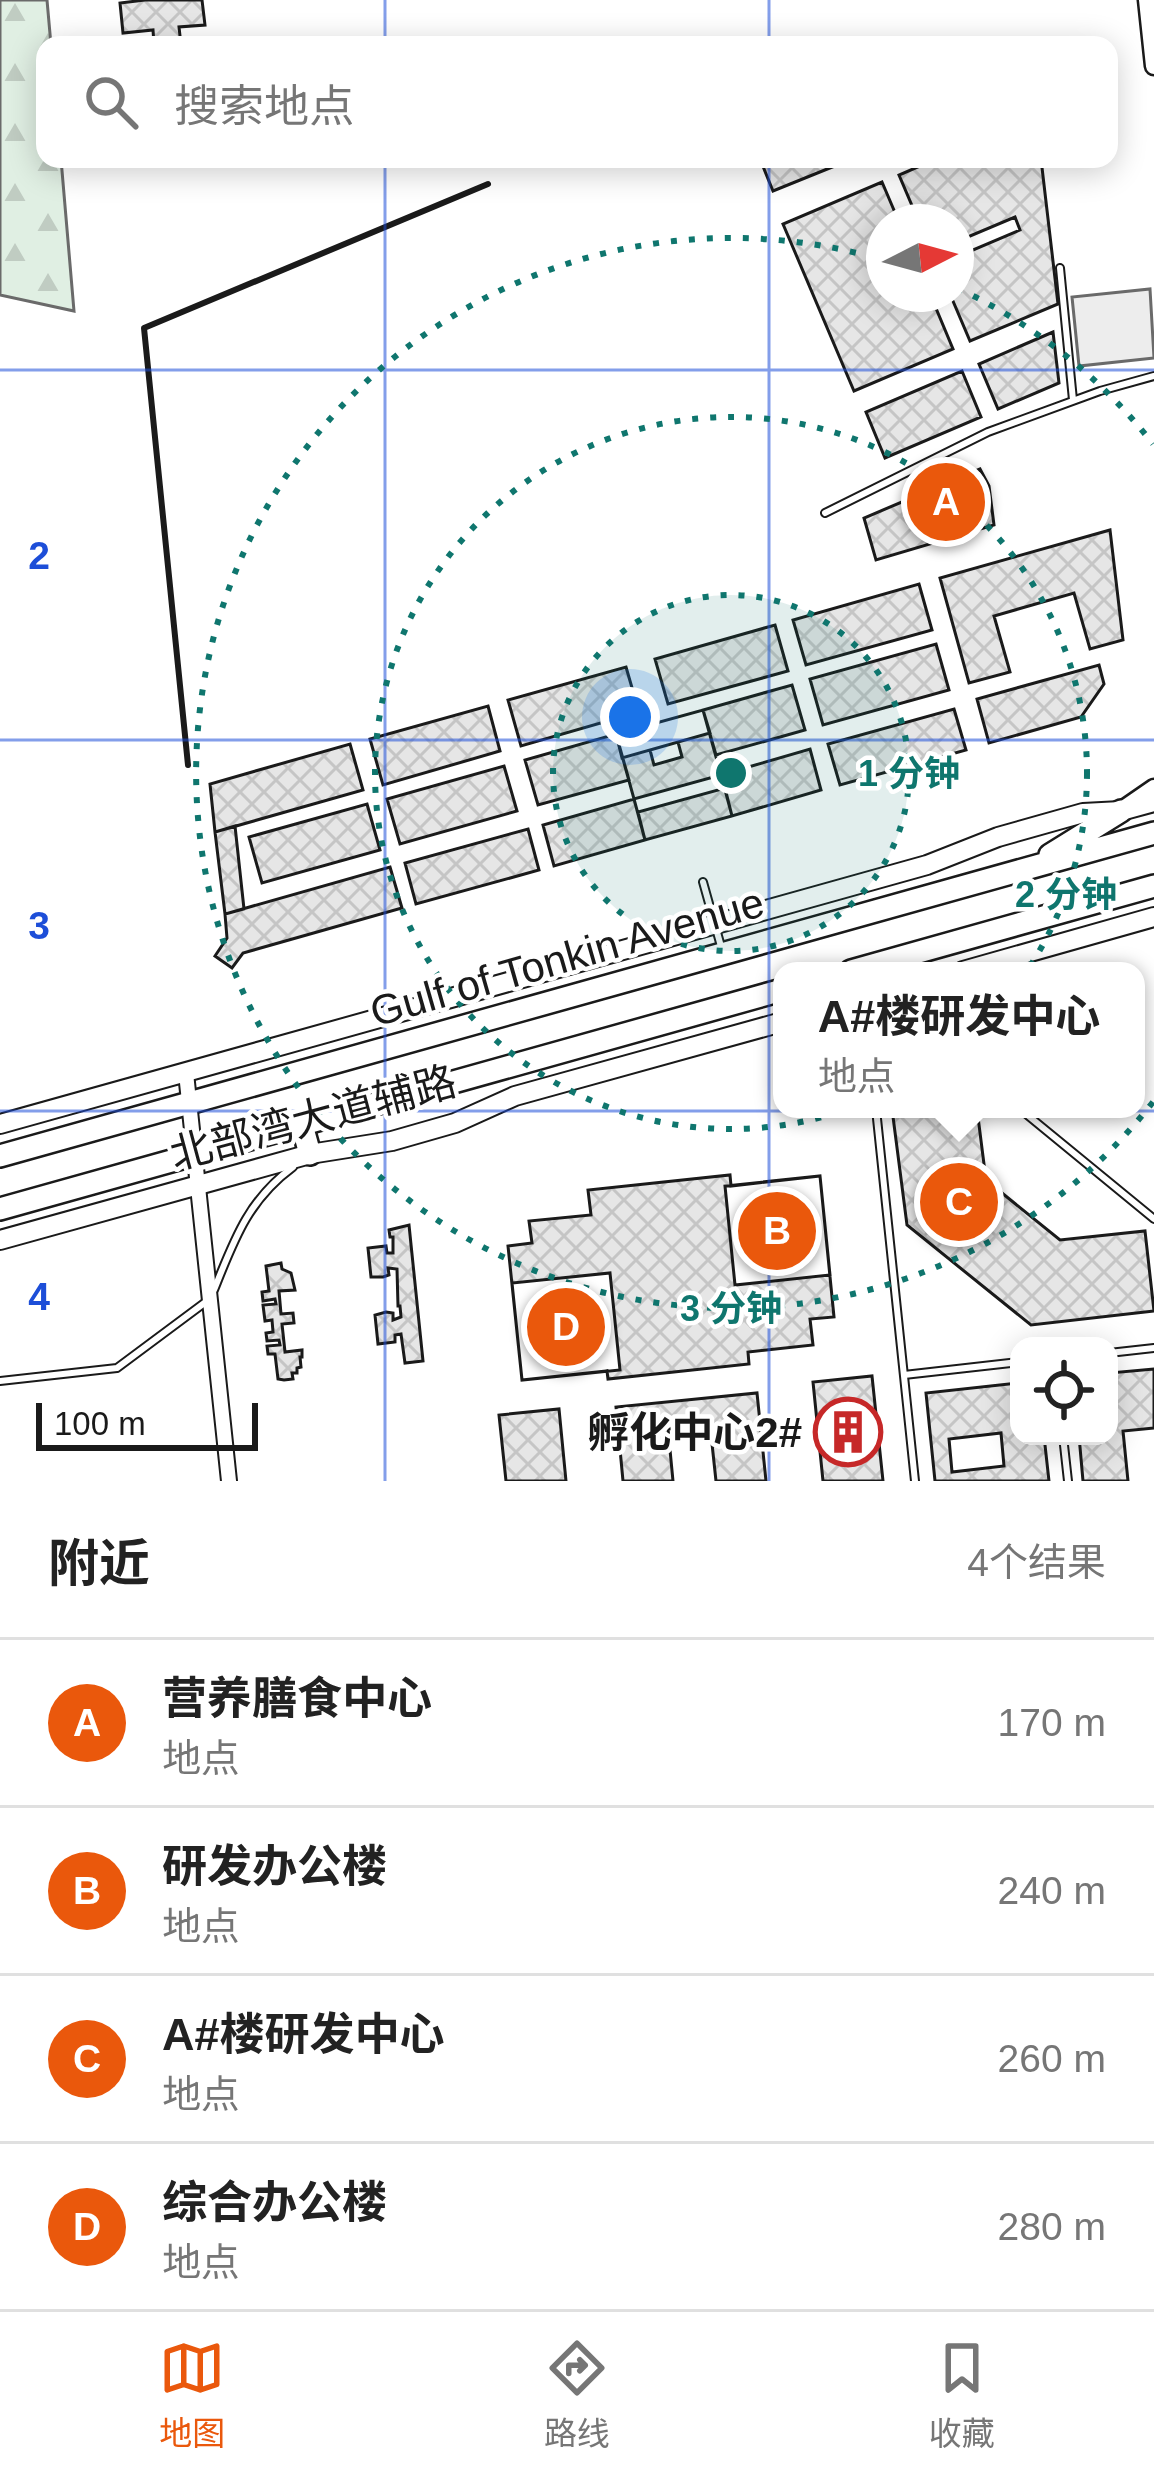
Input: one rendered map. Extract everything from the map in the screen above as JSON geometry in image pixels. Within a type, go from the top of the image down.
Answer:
[{"type":"highway","points":[[1029,868],[1121,811]]},
{"type":"highway","name":"Gulf of Tonkin Avenue","points":[[0,1156],[1154,832]]},
{"type":"highway","points":[[883,962],[1154,886]]},
{"type":"highway","points":[[0,1209],[773,993]]},
{"type":"highway","points":[[302,1125],[310,1154]]},
{"type":"main road","name":"北部湾大道辅路","points":[[0,1124],[927,865],[998,837],[1083,813],[1121,811],[1154,802]]},
{"type":"main road","points":[[995,962],[1154,917]]},
{"type":"main road","name":"北部湾大道辅路","points":[[0,1240],[310,1154],[413,1135],[455,1123],[515,1096],[773,1024]]},
{"type":"street","points":[[1147,0],[1154,66]]},
{"type":"street","points":[[1121,811],[1154,788]]},
{"type":"street","points":[[1120,927],[1154,929]]},
{"type":"street","points":[[186,1073],[228,1479]]},
{"type":"lane","points":[[1060,268],[1073,400]]},
{"type":"lane","points":[[825,513],[988,432],[1154,376]]},
{"type":"lane","points":[[703,882],[723,954]]},
{"type":"lane","points":[[976,936],[983,962]]},
{"type":"lane","points":[[877,1118],[915,1481]]},
{"type":"lane","points":[[1031,1118],[1154,1219]]},
{"type":"lane","points":[[0,1382],[117,1368],[210,1299],[255,1202],[278,1177],[310,1154]]},
{"type":"lane","points":[[1118,1352],[1154,1348]]},
{"type":"lane","points":[[904,1375],[1010,1364]]},
{"type":"lane","points":[[1064,1445],[1068,1481]]},
{"type":"lane","points":[[212,1481],[228,1479]]},
{"type":"green space","points":[[0,0],[47,0],[50,36],[36,36],[36,168],[62,168],[74,311],[0,295]]},
{"type":"shaded area","points":[[1150,289],[1154,358],[1079,366],[1072,297]]},
{"type":"building","points":[[202,0],[205,25],[179,27],[180,36],[153,36],[153,30],[123,33],[120,3]]},
{"type":"building","points":[[764,168],[830,168],[773,191]]},
{"type":"building","points":[[915,168],[1042,168],[1058,304],[970,341],[958,312],[974,312],[974,250],[1020,230],[1015,217],[974,234],[974,204],[911,204],[899,175]]},
{"type":"building","points":[[882,182],[891,204],[866,204],[866,312],[938,312],[953,349],[854,391],[783,224]]},
{"type":"building","points":[[1053,332],[1059,383],[998,409],[979,364]]},
{"type":"building","points":[[962,371],[981,417],[885,458],[866,412]]},
{"type":"building","points":[[980,469],[989,486],[994,525],[876,560],[864,518]]},
{"type":"building","points":[[1110,530],[1123,640],[1090,649],[1074,593],[994,616],[1010,672],[969,683],[940,578]]},
{"type":"building","points":[[919,584],[932,630],[806,665],[793,620]]},
{"type":"building","points":[[775,625],[788,671],[668,704],[655,659]]},
{"type":"building","points":[[936,644],[949,690],[823,725],[810,679]]},
{"type":"building","points":[[1099,665],[1104,684],[1081,717],[989,743],[977,699]]},
{"type":"building","points":[[626,667],[639,712],[521,746],[508,700]]},
{"type":"building","points":[[792,685],[805,730],[716,755],[703,710]]},
{"type":"building","points":[[488,706],[500,751],[383,785],[370,739]]},
{"type":"building","points":[[954,709],[966,750],[840,785],[828,744]]},
{"type":"building","points":[[703,710],[721,775],[634,799],[616,734]],"holes":[[[678,742],[682,757],[654,765],[650,750]]]},
{"type":"building","points":[[703,710],[710,733],[622,758],[616,734]]},
{"type":"building","points":[[616,734],[629,780],[538,805],[525,760]]},
{"type":"building","points":[[350,744],[363,790],[215,832],[210,784]]},
{"type":"building","points":[[810,749],[821,790],[732,816],[721,775]]},
{"type":"building","points":[[504,766],[517,811],[400,844],[387,799]]},
{"type":"building","points":[[725,788],[732,816],[645,840],[638,812]]},
{"type":"building","points":[[634,799],[645,840],[554,866],[543,825]]},
{"type":"building","points":[[367,804],[380,850],[262,883],[249,837]]},
{"type":"building","points":[[235,826],[244,909],[225,914],[215,832]]},
{"type":"building","points":[[528,829],[539,870],[416,904],[405,863]]},
{"type":"building","points":[[390,867],[402,908],[243,953],[232,968],[215,956],[227,938],[225,914]]},
{"type":"building","points":[[893,1118],[978,1118],[986,1180],[1060,1240],[1145,1231],[1154,1311],[1031,1325],[907,1225]]},
{"type":"building","points":[[730,1175],[731,1186],[820,1176],[834,1317],[810,1319],[813,1345],[748,1352],[749,1364],[608,1379],[607,1371],[522,1380],[508,1246],[532,1243],[529,1221],[591,1215],[588,1190]]},
{"type":"building","points":[[820,1176],[830,1275],[735,1285],[725,1186]]},
{"type":"building","points":[[409,1225],[423,1361],[405,1363],[401,1334],[395,1335],[395,1342],[378,1344],[375,1315],[386,1312],[393,1313],[393,1320],[401,1317],[397,1269],[388,1268],[389,1275],[371,1277],[368,1248],[386,1246],[387,1253],[393,1253],[389,1230]]},
{"type":"building","points":[[281,1263],[291,1273],[295,1290],[279,1291],[281,1314],[293,1313],[294,1323],[282,1324],[285,1352],[302,1350],[301,1367],[292,1373],[293,1379],[284,1380],[278,1379],[275,1354],[268,1354],[267,1346],[280,1345],[279,1340],[267,1341],[266,1333],[273,1332],[272,1320],[265,1321],[263,1305],[276,1304],[275,1299],[263,1301],[262,1292],[269,1291],[266,1266]]},
{"type":"building","points":[[610,1273],[620,1370],[522,1380],[512,1283]]},
{"type":"building","points":[[1154,1369],[1154,1428],[1123,1431],[1128,1481],[1083,1481],[1080,1445],[1118,1445],[1118,1372]]},
{"type":"building","name":"孵化中心2#","points":[[872,1376],[883,1481],[823,1481],[813,1382]]},
{"type":"building","points":[[1010,1384],[1010,1445],[1045,1445],[1049,1481],[935,1481],[926,1393]],"holes":[[[1001,1433],[1004,1466],[952,1472],[949,1439]]]},
{"type":"building","points":[[757,1393],[766,1481],[716,1481],[710,1425],[668,1429],[673,1481],[623,1481],[616,1407]]},
{"type":"building","points":[[559,1409],[566,1481],[506,1481],[499,1415]]},
{"type":"wall","points":[[188,765],[144,328],[488,184]]},
{"type":"place","name":"营养膳食中心","points":[[946,502]]},
{"type":"place","name":"A#楼研发中心","points":[[959,1202]]},
{"type":"place","name":"研发办公楼","points":[[777,1231]]},
{"type":"place","name":"综合办公楼","points":[[566,1327]]},
{"type":"place","name":"孵化中心2#","points":[[848,1432]]}]
